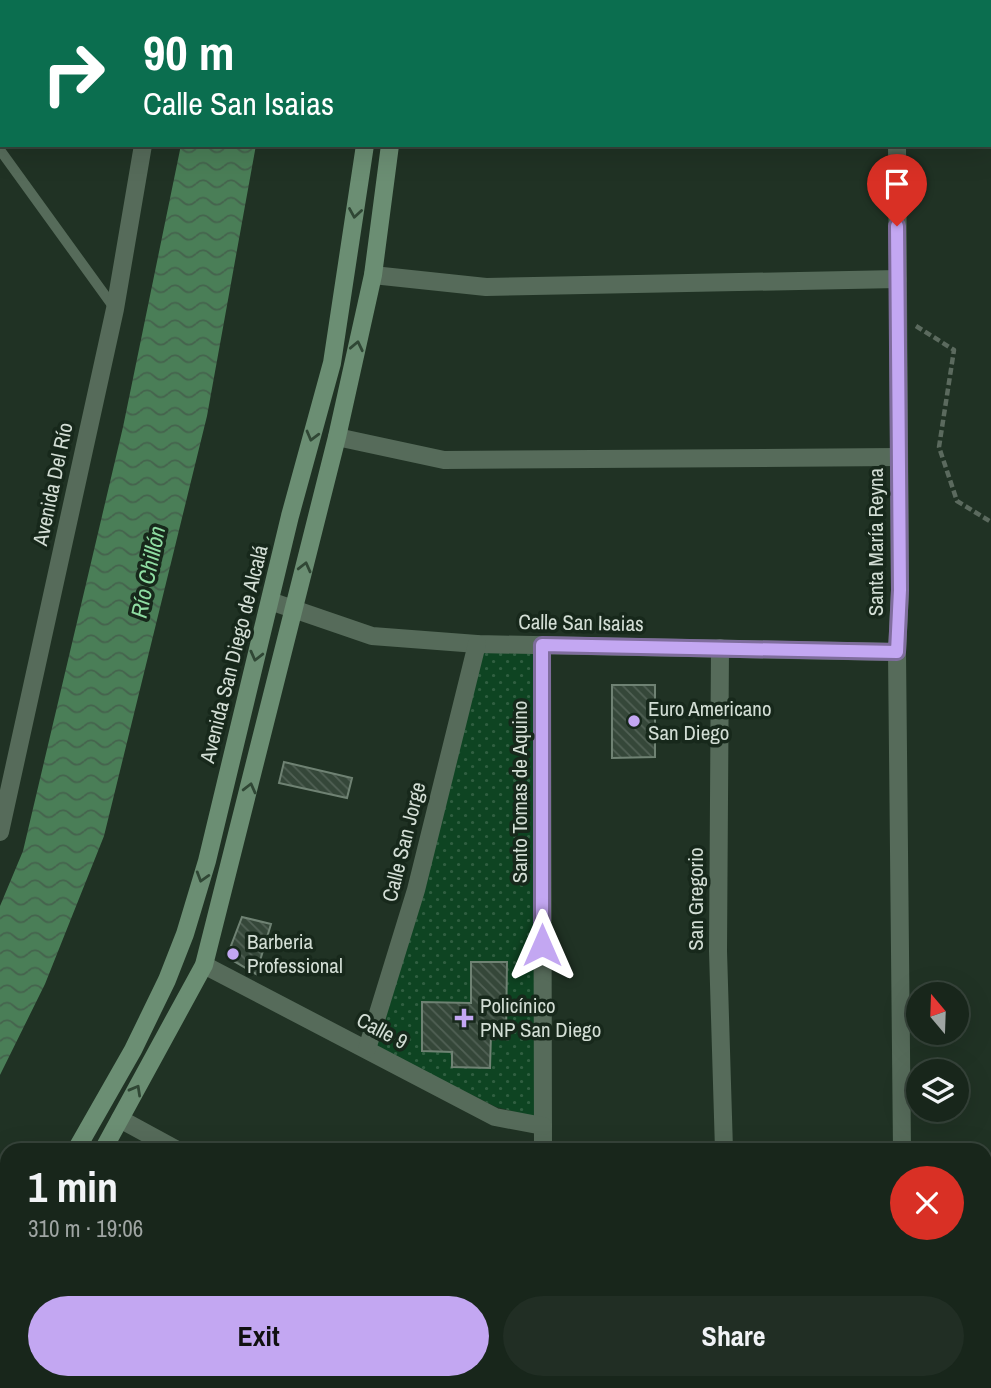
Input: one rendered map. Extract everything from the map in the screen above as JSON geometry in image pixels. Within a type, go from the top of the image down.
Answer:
[{"type":"main road","name":"Avenida San Diego de Alcalá","points":[[80,1143],[133,1050],[185,934],[207,861],[270,601],[332,363],[365,147]]},
{"type":"main road","points":[[107,1143],[204,965],[337,437],[373,275],[390,147]]},
{"type":"street","name":"Avenida Del Río","points":[[0,832],[115,309],[143,147]]},
{"type":"street","name":"Santa María Reyna","points":[[897,147],[900,590],[897,652],[902,1143]]},
{"type":"street","points":[[373,275],[486,287],[898,279]]},
{"type":"street","points":[[337,437],[444,460],[899,457]]},
{"type":"street","name":"Calle San Isaias","points":[[270,601],[372,636],[477,644],[897,652]]},
{"type":"street","name":"Calle San Jorge","points":[[367,1049],[416,890],[477,644]]},
{"type":"street","name":"Santo Tomas de Aquino","points":[[542,645],[543,1143]]},
{"type":"street","name":"San Gregorio","points":[[720,648],[718,951],[724,1143]]},
{"type":"street","name":"Calle 9","points":[[204,965],[495,1117],[543,1126]]},
{"type":"street","points":[[120,1119],[164,1143]]},
{"type":"lane","points":[[0,150],[115,309]]},
{"type":"path","points":[[898,314],[954,350],[939,447],[957,501],[991,522]]},
{"type":"shaded area","points":[[481,652],[535,653],[535,1117],[496,1107],[376,1047]]},
{"type":"water","name":"Río Chillón","points":[[181,147],[256,147],[207,416],[104,836],[45,984],[0,1075],[0,906],[23,851],[123,427]]},
{"type":"building","name":"Euro Americano San Diego","points":[[612,685],[655,685],[655,757],[612,758]]},
{"type":"building","points":[[284,762],[352,778],[347,798],[279,783]]},
{"type":"building","points":[[242,917],[271,924],[256,974],[232,960],[229,951]]},
{"type":"building","name":"Policínico PNP San Diego","points":[[471,962],[507,962],[506,1035],[491,1034],[490,1068],[452,1067],[452,1052],[422,1051],[422,1002],[471,1003]]},
{"type":"place","name":"Euro Americano San Diego","points":[[634,721]]},
{"type":"place","name":"Barberia Professional","points":[[233,954]]},
{"type":"place","name":"Policínico PNP San Diego","points":[[464,1018]]},
{"type":"route","points":[[542,945],[542,645],[897,652],[900,590],[897,226]]}]
